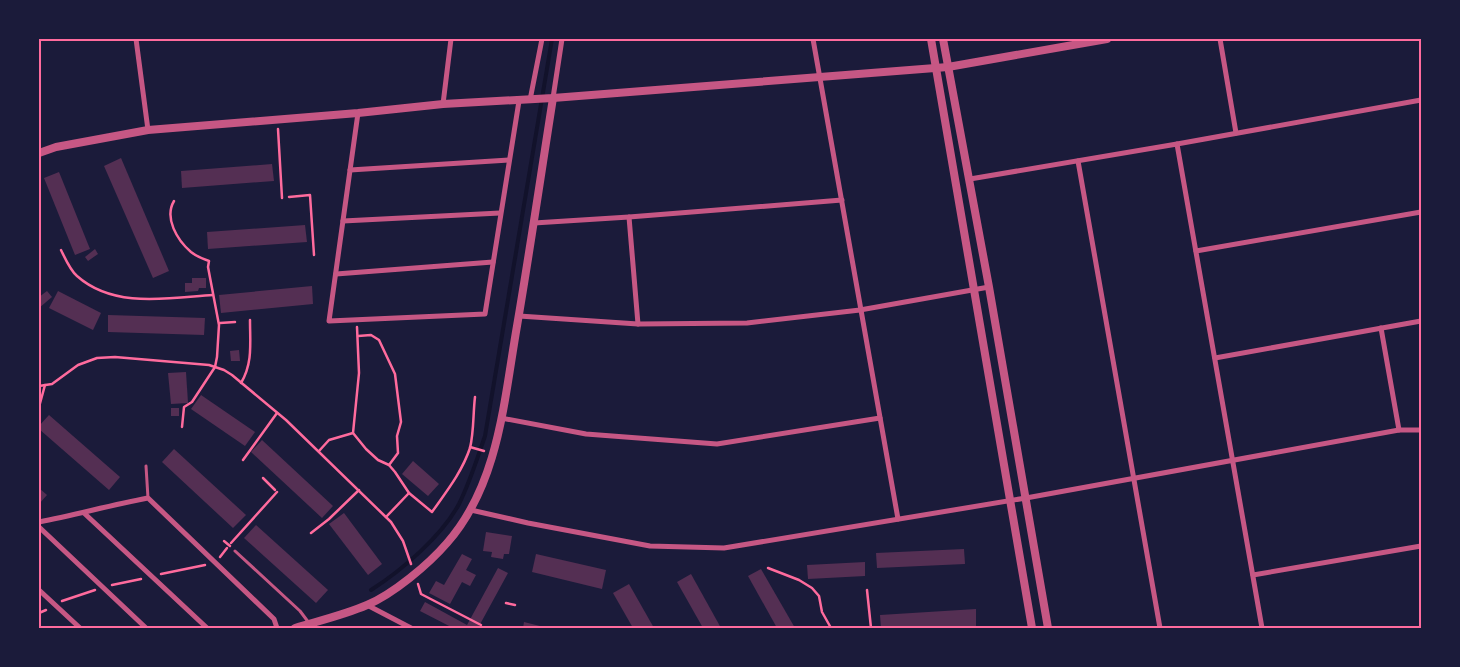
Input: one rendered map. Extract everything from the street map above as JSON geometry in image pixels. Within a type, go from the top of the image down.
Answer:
[{"type":"street","points":[[136,39],[148,130]]},
{"type":"street","points":[[443,104],[451,39]]},
{"type":"street","points":[[530,100],[542,39]]},
{"type":"street","points":[[295,628],[367,605],[403,585],[447,543],[471,510],[490,465],[501,418],[534,223],[562,39]]},
{"type":"street","points":[[813,39],[898,519]]},
{"type":"street","points":[[932,39],[1032,628]]},
{"type":"street","points":[[943,39],[970,179],[1048,628]]},
{"type":"street","points":[[39,153],[56,147],[148,130],[358,113],[443,104],[530,100],[948,67],[1107,39]]},
{"type":"street","points":[[1220,39],[1236,133]]},
{"type":"street","points":[[358,113],[330,321],[485,314],[518,100]]},
{"type":"street","points":[[970,179],[1421,100]]},
{"type":"street","points":[[1177,144],[1262,628]]},
{"type":"street","points":[[350,170],[509,160]]},
{"type":"street","points":[[1078,161],[1160,628]]},
{"type":"street","points":[[534,223],[842,200]]},
{"type":"street","points":[[1196,251],[1421,212]]},
{"type":"street","points":[[343,221],[500,213]]},
{"type":"street","points":[[629,217],[638,324]]},
{"type":"street","points":[[336,274],[493,262]]},
{"type":"street","points":[[519,316],[638,324],[747,324],[860,310],[989,287]]},
{"type":"street","points":[[1215,358],[1421,321]]},
{"type":"street","points":[[1381,328],[1399,430]]},
{"type":"street","points":[[501,418],[586,434],[717,444],[880,418]]},
{"type":"street","points":[[471,510],[528,523],[650,546],[724,548],[1010,501],[1399,430],[1421,430]]},
{"type":"street","points":[[39,522],[84,513],[108,505],[148,498],[274,619],[277,628]]},
{"type":"street","points":[[84,513],[207,628]]},
{"type":"street","points":[[39,527],[146,628]]},
{"type":"street","points":[[1253,575],[1421,546]]},
{"type":"street","points":[[39,590],[80,628]]},
{"type":"street","points":[[367,605],[410,628]]},
{"type":"lane","points":[[146,466],[148,498]]},
{"type":"lane","points":[[235,551],[300,612],[310,624]]},
{"type":"path","points":[[277,119],[282,198]]},
{"type":"path","points":[[289,197],[310,195],[314,255]]},
{"type":"path","points":[[174,201],[170,207],[169,215],[181,241],[192,253],[209,262],[208,267],[219,323],[215,367],[192,402],[184,407],[182,427]]},
{"type":"path","points":[[61,250],[75,275],[90,286],[117,296],[156,300],[213,295]]},
{"type":"path","points":[[242,383],[248,372],[250,362],[250,320]]},
{"type":"path","points":[[357,320],[359,373],[353,433],[372,455],[389,465],[400,477],[403,486],[409,494],[432,512],[450,488],[462,467],[470,447],[475,397]]},
{"type":"path","points":[[219,323],[236,322]]},
{"type":"path","points":[[358,336],[371,335],[379,340],[394,374],[401,422],[397,436],[398,453],[389,465]]},
{"type":"path","points":[[39,386],[52,384],[78,365],[97,358],[115,357],[199,364],[224,370],[277,413],[360,490],[392,522],[403,541]]},
{"type":"path","points":[[39,407],[45,386]]},
{"type":"path","points":[[243,460],[277,413]]},
{"type":"path","points":[[319,451],[329,440],[353,433]]},
{"type":"path","points":[[470,447],[493,454]]},
{"type":"path","points":[[54,604],[103,588],[215,562],[276,491],[263,478]]},
{"type":"path","points":[[311,533],[360,490]]},
{"type":"path","points":[[386,517],[409,494]]},
{"type":"path","points":[[768,568],[793,577],[812,588],[819,596],[822,612],[831,628]]},
{"type":"path","points":[[867,590],[871,628]]},
{"type":"path","points":[[421,594],[482,625]]},
{"type":"path","points":[[506,603],[515,605]]},
{"type":"building","points":[[121,158],[169,271],[153,278],[104,166]]},
{"type":"building","points":[[272,164],[274,181],[182,188],[181,171]]},
{"type":"building","points":[[59,172],[90,249],[75,255],[44,178]]},
{"type":"building","points":[[305,225],[307,242],[208,249],[207,232]]},
{"type":"building","points":[[95,249],[98,254],[88,261],[85,257]]},
{"type":"building","points":[[192,278],[206,278],[206,288],[185,292],[185,283],[192,283]]},
{"type":"building","points":[[312,286],[313,304],[221,313],[219,295]]},
{"type":"building","points":[[47,291],[52,297],[39,308],[39,297]]},
{"type":"building","points":[[58,291],[101,313],[93,330],[49,308]]},
{"type":"building","points":[[108,315],[205,318],[204,335],[108,332]]},
{"type":"building","points":[[239,350],[240,361],[231,361],[230,351]]},
{"type":"building","points":[[186,372],[188,403],[171,404],[168,373]]},
{"type":"building","points":[[201,395],[255,432],[245,446],[191,409]]},
{"type":"building","points":[[171,408],[179,408],[179,416],[171,416]]},
{"type":"building","points":[[49,415],[120,477],[109,490],[39,429],[39,426]]},
{"type":"building","points":[[262,440],[333,506],[322,518],[251,452]]},
{"type":"building","points":[[174,449],[246,515],[233,528],[162,462]]},
{"type":"building","points":[[413,461],[439,484],[428,496],[402,474]]},
{"type":"building","points":[[39,488],[47,495],[39,504]]},
{"type":"building","points":[[344,513],[382,564],[368,575],[329,524]]},
{"type":"building","points":[[256,525],[328,590],[316,603],[244,538]]},
{"type":"building","points":[[486,532],[512,536],[509,554],[504,554],[503,559],[491,557],[492,552],[483,551]]},
{"type":"building","points":[[964,549],[965,564],[877,568],[876,553]]},
{"type":"building","points":[[462,554],[472,559],[466,570],[476,575],[470,586],[462,582],[450,604],[429,593],[436,581],[444,585]]},
{"type":"building","points":[[536,554],[606,570],[602,589],[532,572]]},
{"type":"building","points":[[865,562],[865,576],[808,579],[807,565]]},
{"type":"building","points":[[498,568],[508,573],[478,628],[453,628],[420,611],[425,602],[467,625]]},
{"type":"building","points":[[761,569],[795,628],[777,628],[748,576]]},
{"type":"building","points":[[691,574],[721,628],[703,628],[677,582]]},
{"type":"building","points":[[629,584],[654,628],[633,628],[613,593]]},
{"type":"building","points":[[976,609],[976,626],[881,628],[880,615]]},
{"type":"building","points":[[524,622],[548,628],[523,628]]},
{"type":"waterway","points":[[371,590],[408,563],[432,540],[452,516],[467,487],[485,436],[552,39]]}]
